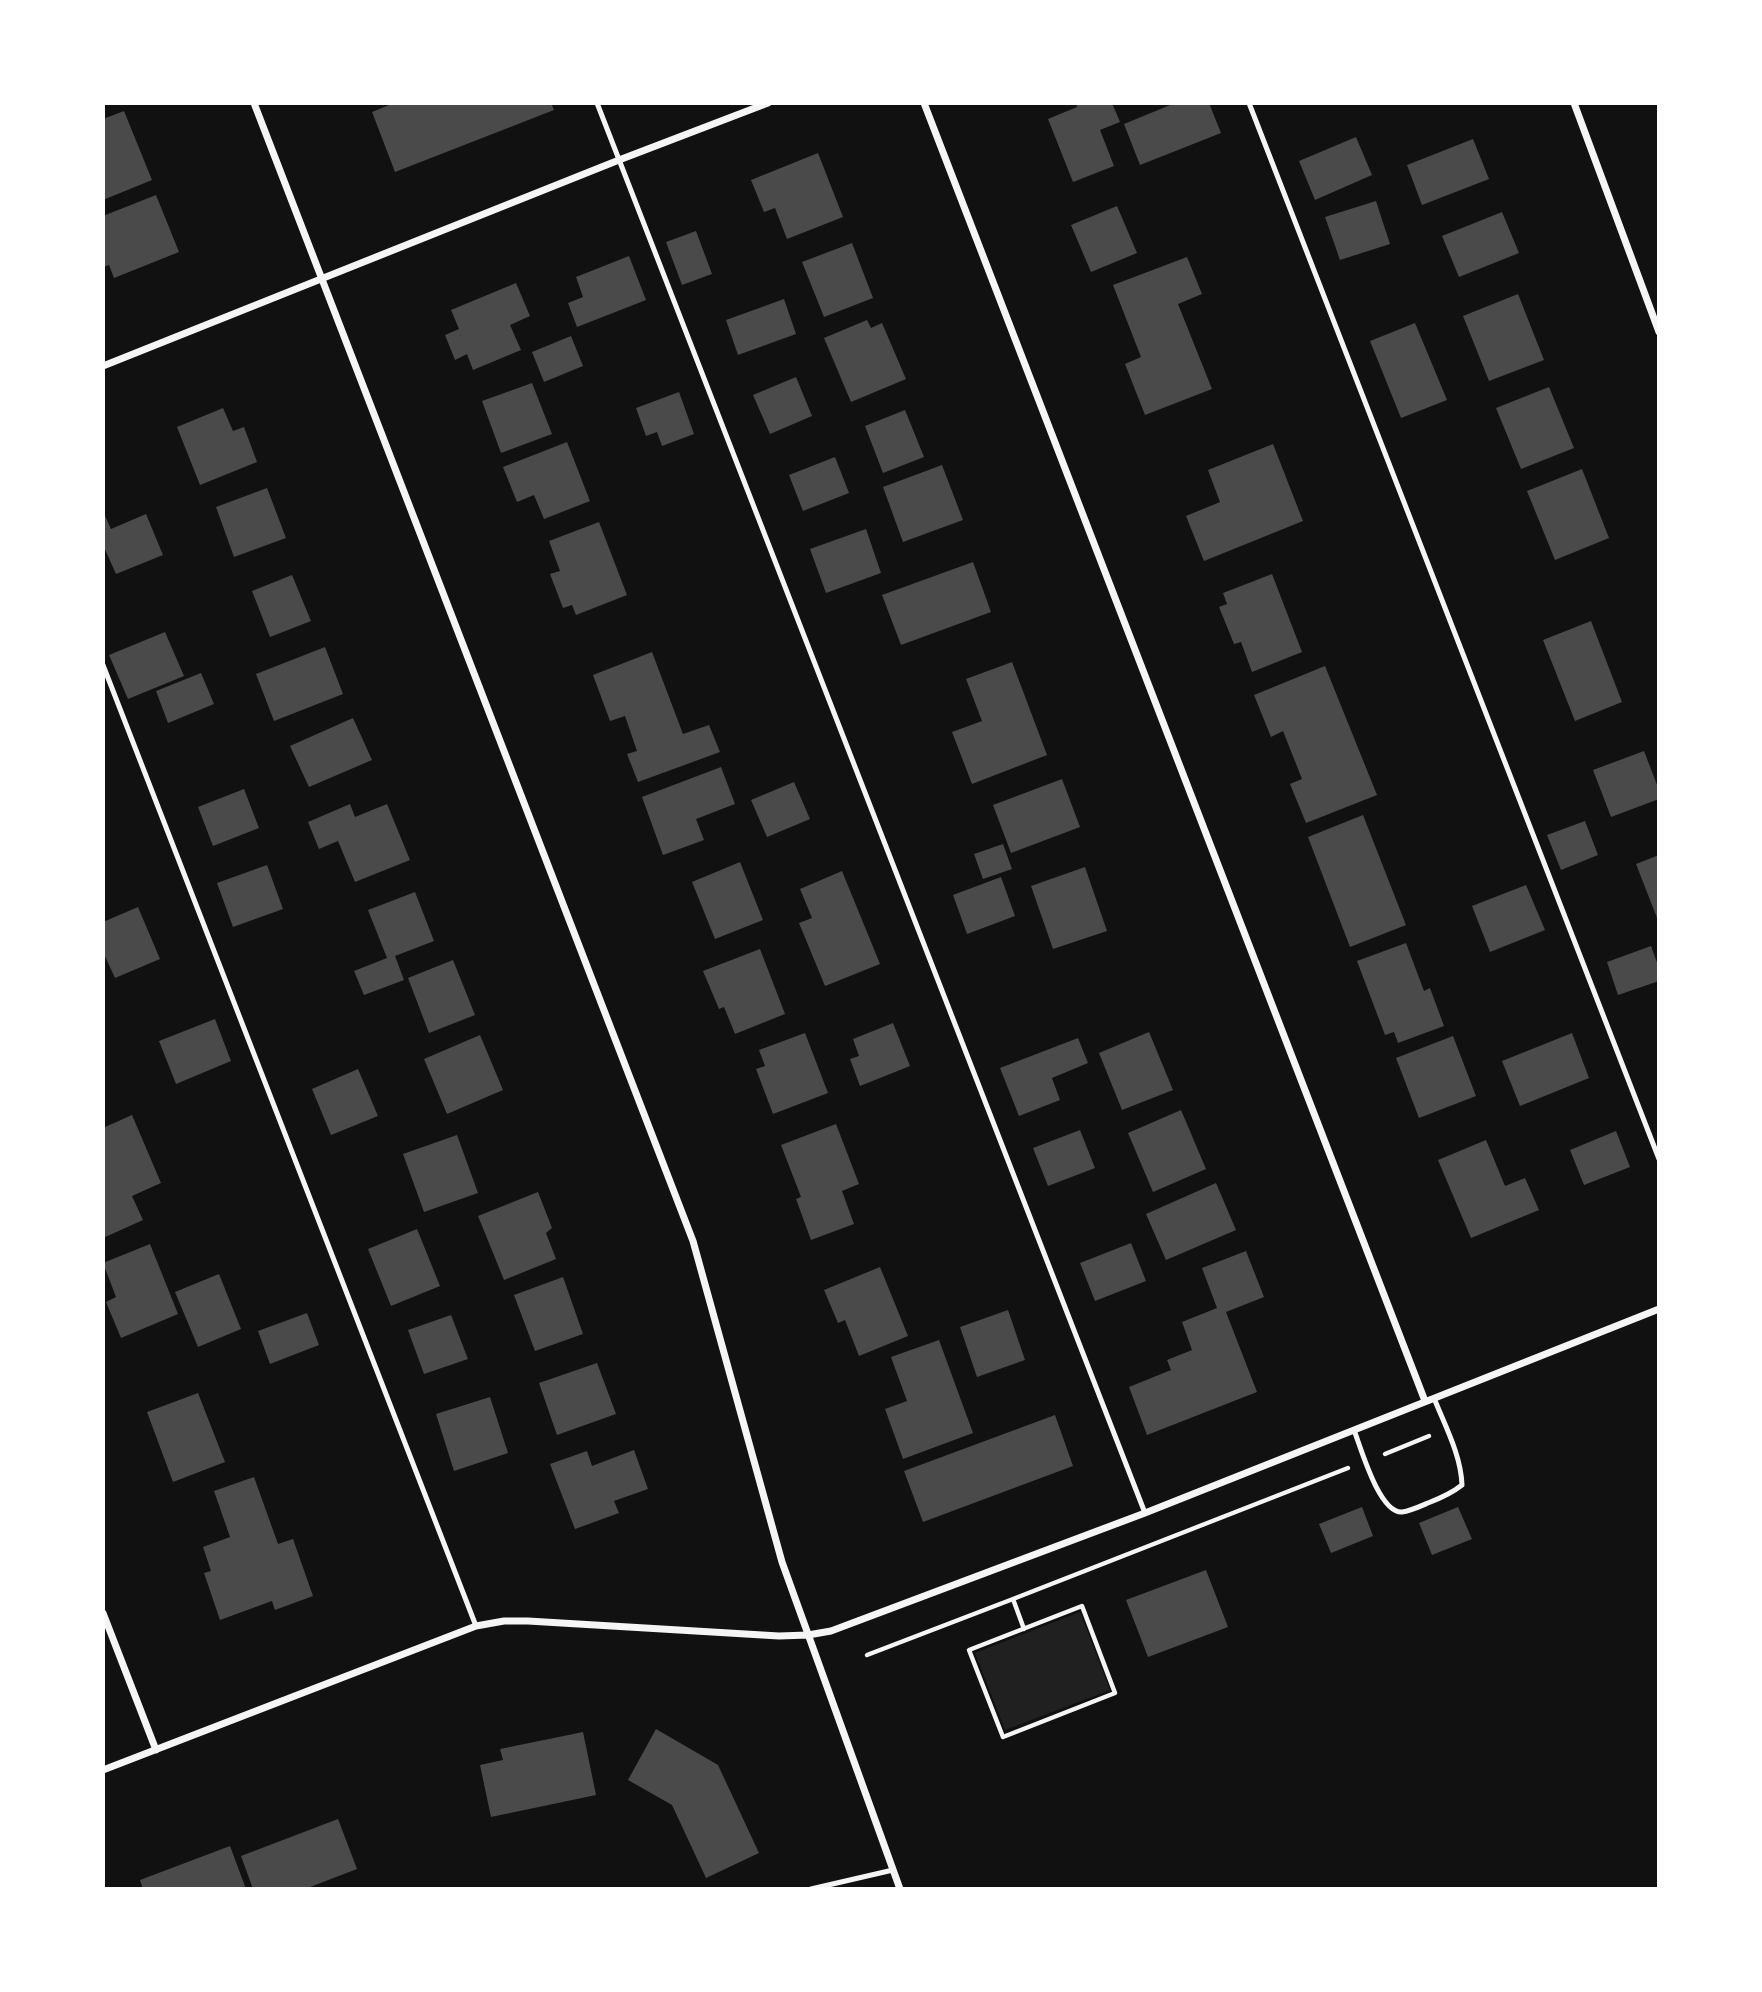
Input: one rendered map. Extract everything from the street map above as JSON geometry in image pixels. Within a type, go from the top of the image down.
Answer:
[{"type":"street","points":[[254,103],[693,1241],[782,1562],[900,1889]]},
{"type":"street","points":[[103,366],[768,103]]},
{"type":"street","points":[[923,103],[1425,1401]]},
{"type":"street","points":[[1574,103],[1659,332]]},
{"type":"street","points":[[103,1770],[476,1626],[503,1621],[528,1621],[779,1636],[808,1635],[858,1623],[1145,1513],[1659,1309]]},
{"type":"street","points":[[103,1613],[156,1750]]},
{"type":"lane","points":[[597,103],[1145,1513]]},
{"type":"lane","points":[[1249,103],[1659,1159]]},
{"type":"lane","points":[[103,665],[476,1626]]},
{"type":"lane","points":[[1354,1430],[1377,1489],[1390,1508],[1401,1512],[1424,1505],[1454,1492],[1462,1485],[1462,1471],[1434,1398]]},
{"type":"lane","points":[[811,1889],[894,1870]]},
{"type":"path","points":[[867,1656],[1446,1430]]},
{"type":"path","points":[[1013,1599],[1024,1629]]},
{"type":"path","points":[[1082,1606],[1115,1693],[1003,1737],[969,1650],[1024,1629],[1082,1606]]},
{"type":"shaded area","points":[[1080,1612],[1110,1690],[1005,1730],[975,1653]]},
{"type":"building","points":[[394,103],[551,103],[554,110],[395,172],[372,112]]},
{"type":"building","points":[[1076,103],[1112,103],[1120,122],[1100,130],[1114,166],[1073,182],[1048,119],[1077,107]]},
{"type":"building","points":[[1175,103],[1209,103],[1221,133],[1140,165],[1124,124]]},
{"type":"building","points":[[124,111],[152,180],[103,200],[103,119]]},
{"type":"building","points":[[1356,137],[1372,175],[1315,200],[1299,161]]},
{"type":"building","points":[[1473,139],[1489,179],[1422,205],[1407,165]]},
{"type":"building","points":[[818,153],[843,217],[787,239],[775,208],[764,212],[751,180]]},
{"type":"building","points":[[156,195],[179,252],[114,278],[109,265],[103,267],[103,216]]},
{"type":"building","points":[[1376,201],[1390,244],[1340,260],[1325,217]]},
{"type":"building","points":[[1117,206],[1137,253],[1091,272],[1071,225]]},
{"type":"building","points":[[1502,212],[1519,253],[1459,277],[1442,236]]},
{"type":"building","points":[[696,231],[712,274],[682,285],[666,242]]},
{"type":"building","points":[[852,243],[873,298],[824,317],[802,262]]},
{"type":"building","points":[[629,256],[646,300],[577,327],[568,303],[583,297],[576,277]]},
{"type":"building","points":[[1187,257],[1202,294],[1178,304],[1212,389],[1145,415],[1125,364],[1141,357],[1113,285]]},
{"type":"building","points":[[516,283],[530,316],[510,325],[521,350],[473,370],[467,354],[455,360],[445,335],[459,329],[451,310]]},
{"type":"building","points":[[1518,294],[1544,360],[1489,381],[1463,316]]},
{"type":"building","points":[[784,299],[796,334],[738,355],[726,320]]},
{"type":"building","points":[[867,320],[871,328],[882,323],[906,379],[851,402],[824,338]]},
{"type":"building","points":[[1415,323],[1447,400],[1401,418],[1370,341]]},
{"type":"building","points":[[571,336],[583,366],[544,382],[532,352]]},
{"type":"building","points":[[796,377],[812,416],[770,434],[753,395]]},
{"type":"building","points":[[532,383],[552,434],[501,453],[482,401]]},
{"type":"building","points":[[1549,387],[1574,448],[1521,469],[1496,408]]},
{"type":"building","points":[[679,392],[694,434],[662,446],[657,432],[646,436],[636,408]]},
{"type":"building","points":[[223,408],[233,431],[244,427],[257,462],[200,485],[177,427]]},
{"type":"building","points":[[905,410],[924,457],[883,473],[865,426]]},
{"type":"building","points":[[567,442],[590,501],[544,519],[534,495],[517,502],[503,467]]},
{"type":"building","points":[[1273,444],[1303,521],[1204,561],[1186,516],[1220,502],[1208,470]]},
{"type":"building","points":[[835,457],[849,493],[803,511],[789,475]]},
{"type":"building","points":[[942,465],[963,520],[903,542],[883,487]]},
{"type":"building","points":[[1582,469],[1609,538],[1555,560],[1527,491]]},
{"type":"building","points":[[267,488],[286,538],[234,557],[216,507]]},
{"type":"building","points":[[103,511],[111,529],[146,514],[163,555],[116,574],[103,545]]},
{"type":"building","points":[[599,522],[627,595],[576,615],[572,605],[563,608],[550,574],[560,571],[549,541]]},
{"type":"building","points":[[866,529],[881,573],[826,593],[810,549]]},
{"type":"building","points":[[973,562],[991,612],[901,645],[882,595]]},
{"type":"building","points":[[1272,574],[1302,652],[1252,672],[1241,642],[1234,644],[1219,607],[1227,604],[1223,593]]},
{"type":"building","points":[[292,575],[311,621],[270,637],[252,591]]},
{"type":"building","points":[[1591,621],[1622,702],[1575,721],[1543,640]]},
{"type":"building","points":[[165,632],[184,676],[128,699],[109,655]]},
{"type":"building","points":[[325,647],[343,694],[274,721],[256,674]]},
{"type":"building","points":[[652,652],[683,734],[709,725],[720,752],[638,782],[627,754],[637,751],[625,716],[610,721],[593,675]]},
{"type":"building","points":[[1012,662],[1047,755],[972,784],[952,732],[982,721],[966,679]]},
{"type":"building","points":[[1325,666],[1377,795],[1306,823],[1290,784],[1302,779],[1283,731],[1271,737],[1254,695]]},
{"type":"building","points":[[201,673],[214,704],[168,723],[156,691]]},
{"type":"building","points":[[353,718],[372,760],[309,787],[290,746]]},
{"type":"building","points":[[1644,751],[1659,790],[1659,799],[1611,817],[1593,770]]},
{"type":"building","points":[[721,767],[735,804],[696,819],[704,840],[663,855],[642,797]]},
{"type":"building","points":[[1062,779],[1080,827],[1011,853],[993,805]]},
{"type":"building","points":[[794,782],[810,819],[767,837],[751,800]]},
{"type":"building","points":[[244,789],[259,828],[213,846],[198,807]]},
{"type":"building","points":[[350,804],[355,817],[387,804],[410,860],[355,882],[338,841],[319,849],[308,822]]},
{"type":"building","points":[[1363,815],[1406,925],[1350,947],[1308,837]]},
{"type":"building","points":[[1585,821],[1598,855],[1561,870],[1547,835]]},
{"type":"building","points":[[1003,844],[1012,869],[983,879],[974,854]]},
{"type":"building","points":[[1659,855],[1659,923],[1636,864]]},
{"type":"building","points":[[740,862],[763,920],[715,939],[692,882]]},
{"type":"building","points":[[267,865],[283,909],[233,927],[217,883]]},
{"type":"building","points":[[1085,867],[1107,931],[1053,949],[1031,886]]},
{"type":"building","points":[[842,871],[880,964],[825,986],[799,923],[812,918],[800,889]]},
{"type":"building","points":[[1001,877],[1015,916],[967,934],[953,895]]},
{"type":"building","points":[[1526,885],[1545,930],[1490,952],[1472,906]]},
{"type":"building","points":[[415,892],[434,941],[395,956],[404,980],[364,995],[354,971],[387,958],[368,910]]},
{"type":"building","points":[[138,907],[160,959],[115,978],[103,952],[103,922]]},
{"type":"building","points":[[1406,943],[1424,991],[1430,988],[1444,1026],[1398,1043],[1394,1032],[1385,1035],[1357,961]]},
{"type":"building","points":[[1651,946],[1659,968],[1659,981],[1618,995],[1607,962]]},
{"type":"building","points":[[760,949],[785,1014],[735,1034],[724,1007],[719,1009],[703,971]]},
{"type":"building","points":[[453,960],[475,1015],[429,1033],[408,978]]},
{"type":"building","points":[[215,1019],[231,1061],[176,1084],[159,1041]]},
{"type":"building","points":[[893,1023],[910,1066],[860,1086],[850,1059],[859,1056],[853,1039]]},
{"type":"building","points":[[1149,1032],[1173,1090],[1122,1110],[1099,1053]]},
{"type":"building","points":[[805,1033],[828,1093],[773,1114],[756,1069],[765,1066],[759,1050]]},
{"type":"building","points":[[1572,1033],[1589,1078],[1520,1106],[1502,1061]]},
{"type":"building","points":[[480,1035],[503,1090],[447,1114],[424,1059]]},
{"type":"building","points":[[1453,1036],[1476,1096],[1419,1118],[1396,1058]]},
{"type":"building","points":[[1078,1038],[1088,1063],[1052,1078],[1060,1100],[1019,1116],[1000,1068]]},
{"type":"building","points":[[358,1069],[378,1116],[331,1135],[312,1089]]},
{"type":"building","points":[[1181,1110],[1206,1169],[1153,1192],[1128,1133]]},
{"type":"building","points":[[132,1115],[161,1183],[132,1196],[143,1220],[103,1238],[103,1128]]},
{"type":"building","points":[[836,1124],[859,1184],[842,1191],[854,1224],[811,1240],[796,1199],[801,1197],[781,1145]]},
{"type":"building","points":[[1080,1130],[1095,1168],[1048,1186],[1033,1148]]},
{"type":"building","points":[[1616,1131],[1630,1167],[1584,1185],[1570,1150]]},
{"type":"building","points":[[457,1135],[478,1193],[424,1212],[403,1154]]},
{"type":"building","points":[[1486,1140],[1505,1186],[1525,1178],[1539,1210],[1471,1238],[1438,1160]]},
{"type":"building","points":[[1216,1183],[1236,1230],[1166,1260],[1146,1214]]},
{"type":"building","points":[[538,1192],[552,1228],[546,1233],[556,1259],[504,1280],[478,1216]]},
{"type":"building","points":[[417,1229],[440,1286],[391,1306],[368,1249]]},
{"type":"building","points":[[1131,1243],[1146,1281],[1095,1301],[1080,1263]]},
{"type":"building","points":[[150,1244],[178,1314],[121,1338],[106,1302],[116,1297],[103,1263]]},
{"type":"building","points":[[1246,1251],[1264,1297],[1226,1312],[1257,1392],[1147,1435],[1129,1387],[1171,1370],[1167,1360],[1192,1350],[1182,1322],[1217,1308],[1202,1268]]},
{"type":"building","points":[[880,1267],[908,1336],[859,1356],[845,1320],[838,1323],[824,1290]]},
{"type":"building","points":[[219,1274],[241,1329],[198,1347],[175,1292]]},
{"type":"building","points":[[563,1277],[583,1334],[535,1351],[514,1295]]},
{"type":"building","points":[[1008,1310],[1025,1360],[977,1377],[960,1327]]},
{"type":"building","points":[[307,1313],[319,1345],[270,1364],[258,1331]]},
{"type":"building","points":[[451,1315],[468,1359],[424,1374],[408,1330]]},
{"type":"building","points":[[939,1340],[973,1433],[903,1459],[885,1409],[907,1401],[891,1357]]},
{"type":"building","points":[[597,1363],[616,1414],[557,1435],[539,1383]]},
{"type":"building","points":[[198,1393],[225,1462],[173,1482],[147,1412]]},
{"type":"building","points":[[490,1397],[508,1453],[454,1471],[436,1414]]},
{"type":"building","points":[[1055,1415],[1073,1466],[923,1522],[904,1471]]},
{"type":"building","points":[[634,1450],[648,1489],[614,1501],[619,1513],[575,1529],[550,1464],[587,1451],[592,1466]]},
{"type":"building","points":[[254,1477],[278,1544],[293,1539],[313,1596],[275,1610],[272,1601],[220,1620],[204,1573],[211,1571],[203,1547],[230,1537],[214,1491]]},
{"type":"building","points":[[1362,1507],[1373,1536],[1331,1553],[1319,1524]]},
{"type":"building","points":[[1458,1507],[1472,1539],[1432,1555],[1419,1523]]},
{"type":"building","points":[[1206,1570],[1228,1627],[1148,1657],[1126,1600]]},
{"type":"building","points":[[656,1729],[718,1765],[759,1853],[706,1878],[672,1805],[628,1780]]},
{"type":"building","points":[[583,1732],[596,1795],[491,1817],[480,1765],[503,1760],[500,1749]]},
{"type":"building","points":[[338,1819],[357,1869],[305,1889],[253,1889],[241,1856]]},
{"type":"building","points":[[230,1846],[246,1889],[143,1889],[140,1880]]}]
